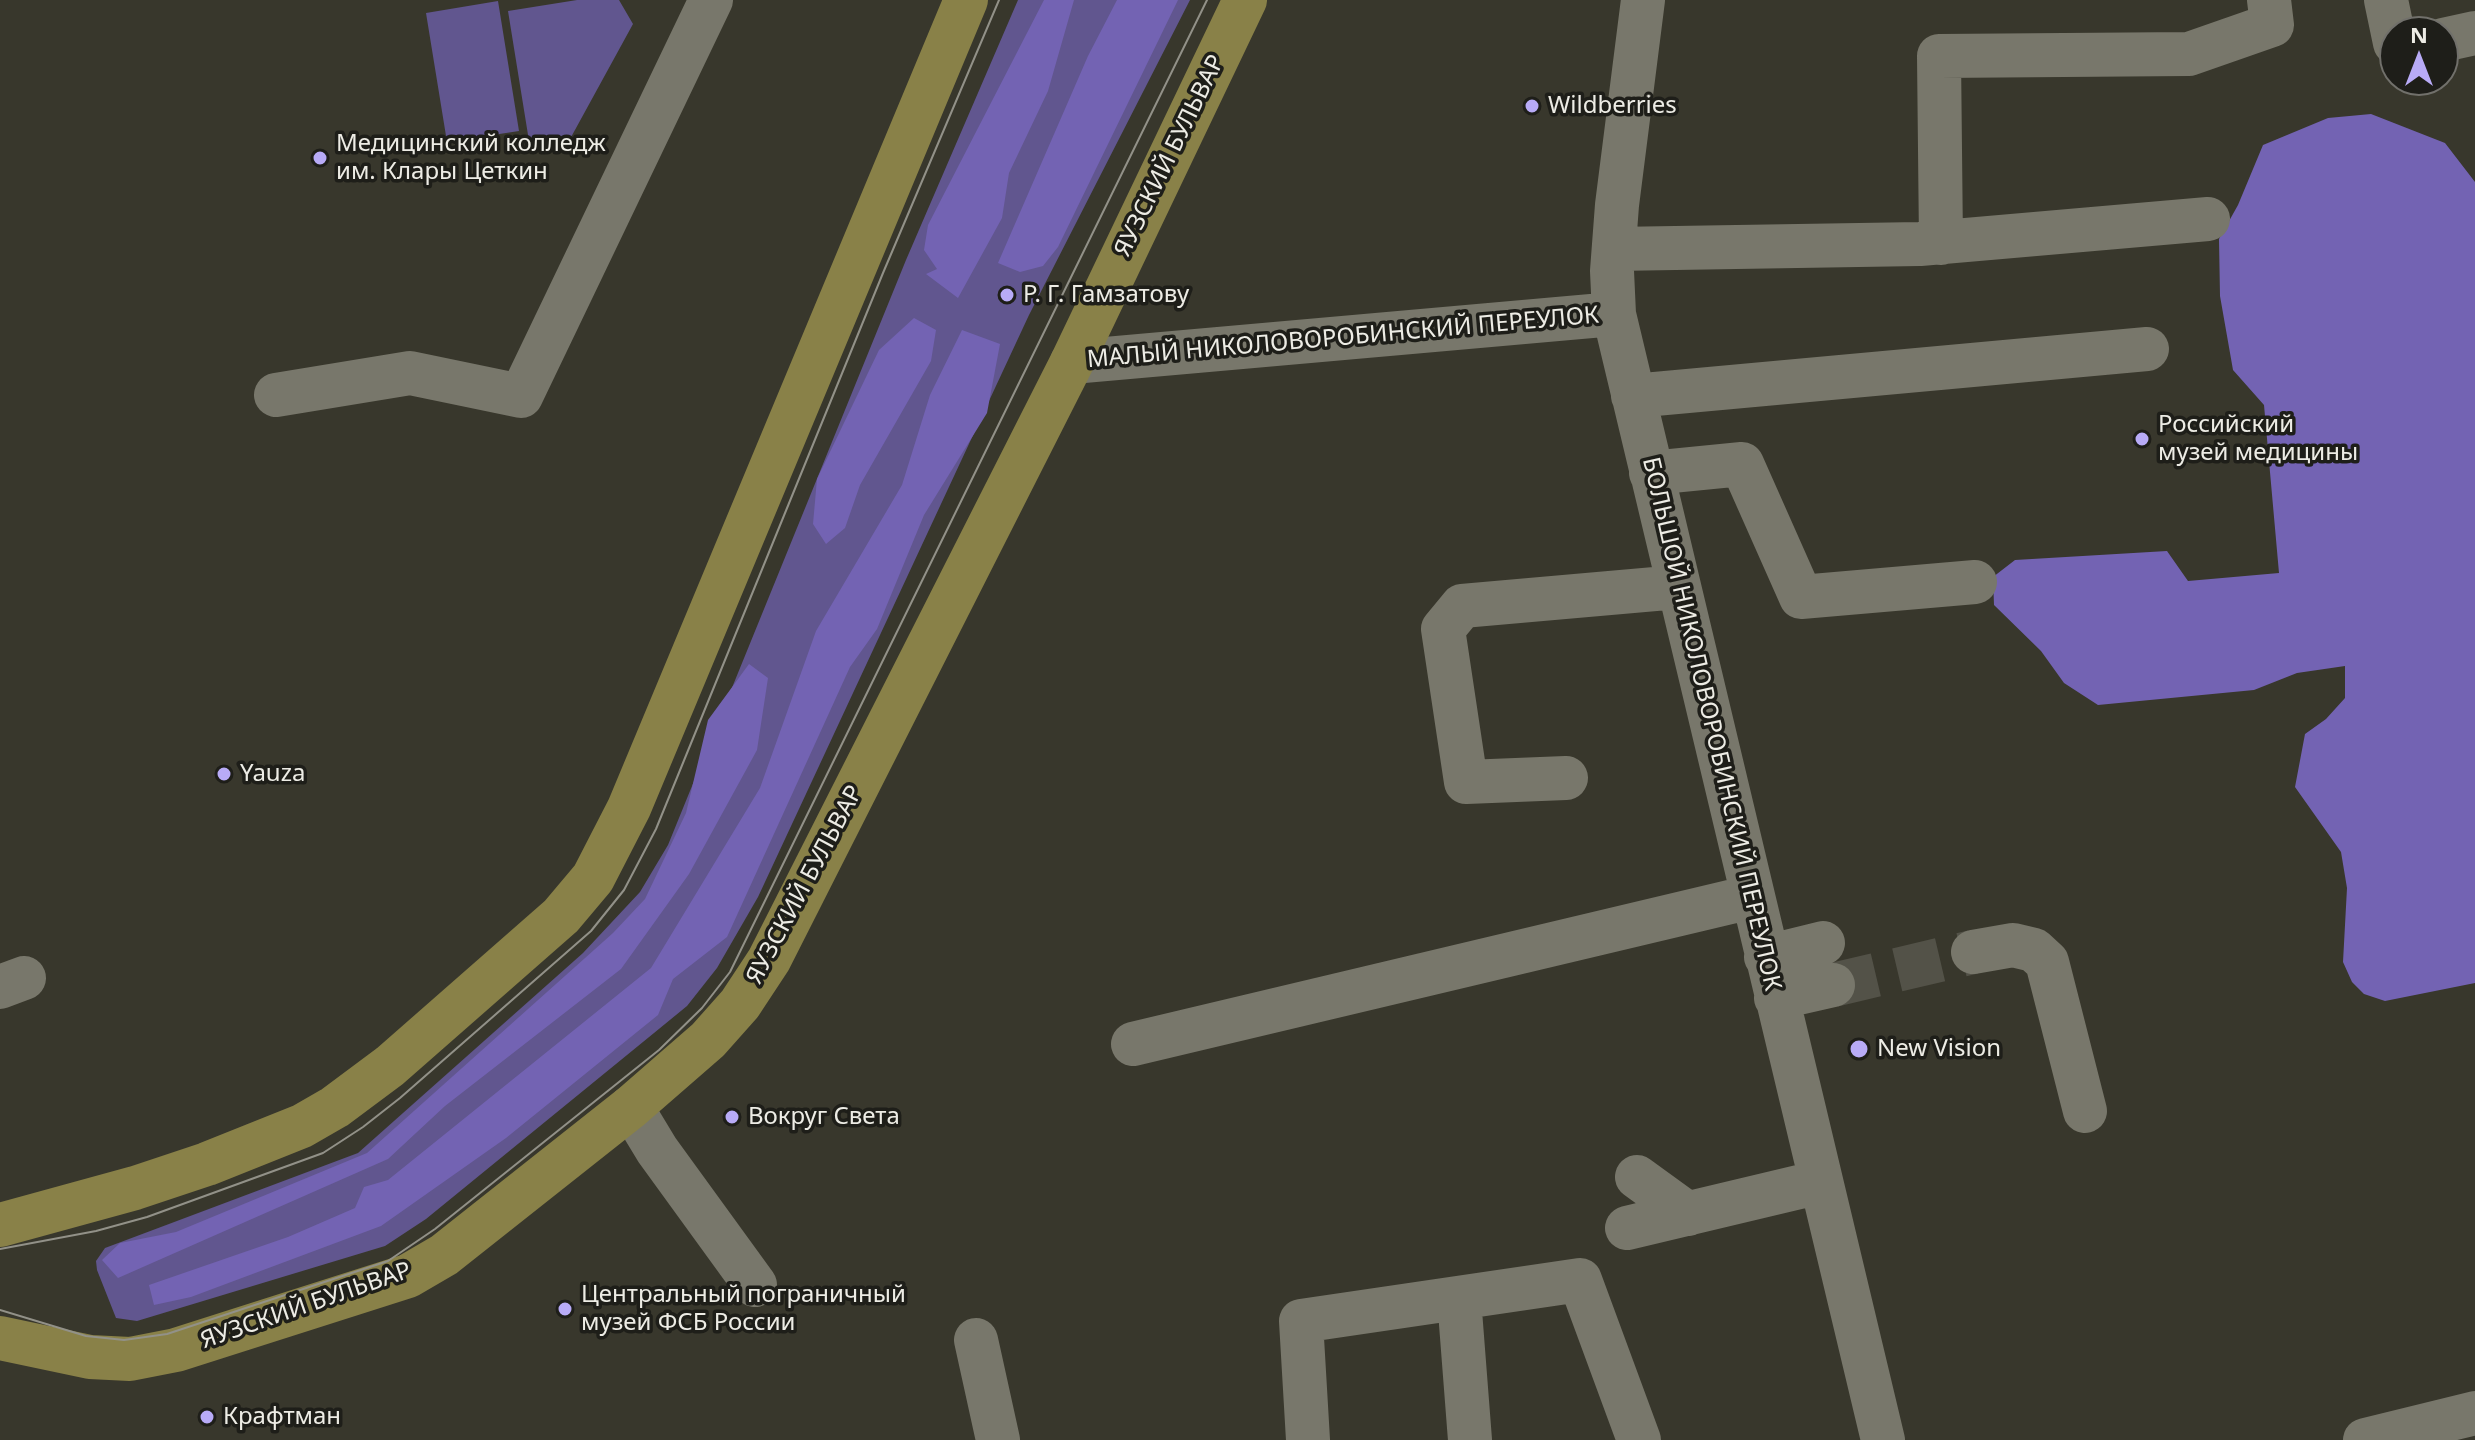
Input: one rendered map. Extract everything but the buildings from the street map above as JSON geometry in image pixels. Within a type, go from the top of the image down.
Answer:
[{"type":"main road","points":[[0,1225],[135,1188],[207,1164],[302,1126],[335,1107],[390,1066],[561,916],[593,878],[629,808],[966,0]]},
{"type":"main road","name":"ЯУЗСКИЙ БУЛЬВАР","points":[[0,1338],[90,1357],[130,1359],[176,1350],[408,1276],[444,1255],[631,1107],[708,1040],[740,1004],[769,960],[1072,362],[1245,0]]},
{"type":"street","points":[[276,395],[410,373],[521,396],[711,0]]},
{"type":"street","name":"БОЛЬШОЙ НИКОЛОВОРОБИНСКИЙ ПЕРЕУЛОК","points":[[1643,0],[1614,249],[1614,314],[1883,1440]]},
{"type":"street","points":[[1941,243],[1939,56],[2189,54],[2272,25],[2269,0]]},
{"type":"street","points":[[1614,249],[1941,243],[2208,219]]},
{"type":"street","name":"МАЛЫЙ НИКОЛОВОРОБИНСКИЙ ПЕРЕУЛОК","points":[[1072,362],[1614,314]]},
{"type":"street","points":[[1633,396],[2147,349]]},
{"type":"street","points":[[1651,473],[1742,464],[1801,597],[1975,582]]},
{"type":"street","points":[[1566,778],[1466,782],[1443,629],[1462,606],[1678,587]]},
{"type":"street","points":[[1133,1044],[1751,897]]},
{"type":"street","points":[[1771,978],[1823,943]]},
{"type":"street","points":[[1973,952],[2013,945],[2034,950],[2047,962],[2085,1111]]},
{"type":"street","points":[[1771,978],[1833,985]]},
{"type":"street","points":[[631,1107],[657,1150],[755,1285]]},
{"type":"street","points":[[1637,1177],[1688,1214]]},
{"type":"street","points":[[1627,1228],[1820,1182]]},
{"type":"street","points":[[1308,1440],[1301,1321],[1580,1280],[1639,1440]]},
{"type":"street","points":[[1459,1298],[1470,1440]]},
{"type":"street","points":[[976,1340],[998,1440]]},
{"type":"street","points":[[2365,1440],[2475,1413]]},
{"type":"shaded area","points":[[577,0],[619,0],[633,24],[564,150],[529,141],[508,11]]},
{"type":"shaded area","points":[[1018,0],[1190,0],[1029,315],[758,897],[717,968],[687,1006],[426,1219],[385,1246],[137,1321],[116,1318],[97,1270],[96,1261],[105,1248],[358,1153],[583,953],[640,892],[668,845],[906,260]]},
{"type":"shaded area","points":[[1044,0],[1074,0],[1048,91],[1009,173],[1002,218],[958,298],[926,274],[937,269],[924,250],[928,225]]},
{"type":"shaded area","points":[[1117,0],[1178,0],[1058,247],[1043,266],[1020,272],[998,263],[1088,56]]},
{"type":"shaded area","points":[[498,1],[519,131],[447,142],[426,13]]},
{"type":"shaded area","points":[[2371,114],[2445,143],[2475,182],[2475,983],[2385,1001],[2364,994],[2352,982],[2343,962],[2347,888],[2341,852],[2295,787],[2305,734],[2326,719],[2345,698],[2345,666],[2297,673],[2254,690],[2098,705],[2064,683],[2041,651],[1994,605],[1993,577],[2015,560],[2167,551],[2188,581],[2279,573],[2264,405],[2233,370],[2220,296],[2219,239],[2238,205],[2263,145],[2328,118]]},
{"type":"shaded area","points":[[914,318],[936,330],[931,361],[860,485],[845,528],[826,544],[813,524],[817,479],[879,350]]},
{"type":"shaded area","points":[[962,330],[1000,344],[987,413],[924,515],[877,629],[850,667],[727,937],[673,979],[658,1015],[506,1138],[381,1226],[191,1297],[154,1305],[149,1285],[288,1237],[355,1208],[364,1187],[388,1180],[651,968],[760,788],[816,631],[902,485],[930,395]]},
{"type":"shaded area","points":[[749,664],[768,678],[757,750],[689,874],[621,969],[445,1106],[388,1159],[118,1278],[102,1260],[120,1243],[176,1232],[367,1153],[613,933],[645,899],[686,813],[708,720]]},
{"type":"tunnel","points":[[1833,985],[1973,952]]},
{"type":"tram line","points":[[0,1249],[96,1231],[147,1217],[323,1153],[400,1098],[591,931],[624,890],[656,829],[883,273],[999,0]]},
{"type":"tram line","points":[[0,1310],[86,1336],[124,1340],[167,1334],[388,1261],[435,1229],[659,1050],[702,1008],[730,972],[1207,0]]},
{"type":"place","name":"Wildberries","points":[[1532,106]]},
{"type":"place","name":"Медицинский колледж им. Клары Цеткин","points":[[320,158]]},
{"type":"place","name":"Р. Г. Гамзатову","points":[[1007,295]]},
{"type":"place","name":"Российский музей медицины","points":[[2142,439]]},
{"type":"place","name":"Yauza","points":[[224,774]]},
{"type":"place","name":"New Vision","points":[[1859,1049]]},
{"type":"place","name":"Вокруг Света","points":[[732,1117]]},
{"type":"place","name":"Центральный пограничный музей ФСБ России","points":[[565,1309]]},
{"type":"place","name":"Крафтман","points":[[207,1417]]}]
